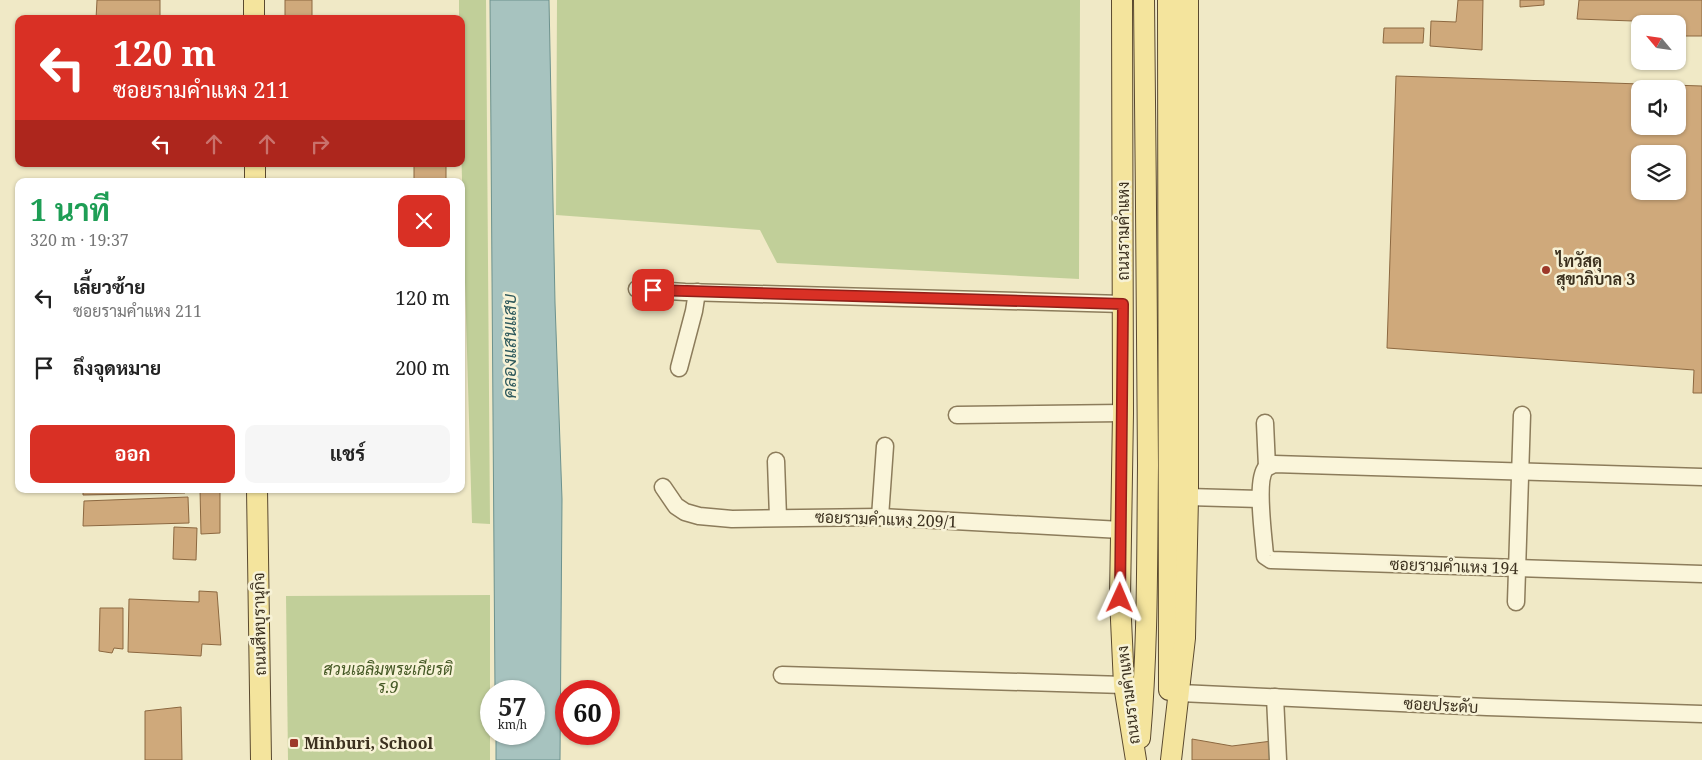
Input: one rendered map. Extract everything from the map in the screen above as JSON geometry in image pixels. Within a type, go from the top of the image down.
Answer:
[{"type":"main road","points":[[254,0],[254,15]]},
{"type":"main road","name":"ถนนรามคำแหง","points":[[1122,0],[1123,304],[1120,598],[1124,685],[1137,760]]},
{"type":"main road","name":"ถนนรามคำแหง","points":[[1137,760],[1144,694],[1147,622],[1148,429],[1144,0]]},
{"type":"main road","points":[[1168,0],[1170,760]]},
{"type":"main road","points":[[1170,760],[1180,693],[1185,638],[1188,497],[1188,0]]},
{"type":"main road","name":"ถนนสีหบุรานุกิจ","points":[[257,493],[261,760]]},
{"type":"street","points":[[637,289],[1123,304]]},
{"type":"street","points":[[679,368],[694,311],[696,292]]},
{"type":"street","points":[[957,415],[1122,413]]},
{"type":"street","points":[[1516,602],[1522,415]]},
{"type":"street","name":"ซอยรามคำแหง 194","points":[[1265,423],[1267,467],[1263,474],[1260,499],[1266,556],[1271,560],[1702,574]]},
{"type":"street","points":[[880,517],[885,446]]},
{"type":"street","points":[[776,461],[778,517]]},
{"type":"street","points":[[1267,467],[1274,464],[1702,477]]},
{"type":"street","name":"ซอยรามคำแหง 209/1","points":[[663,487],[676,506],[685,512],[699,516],[732,519],[880,517],[1121,530]]},
{"type":"street","points":[[1188,497],[1260,499]]},
{"type":"street","points":[[782,675],[1124,685]]},
{"type":"street","name":"ซอยประดับ","points":[[1180,693],[1487,707],[1702,714]]},
{"type":"street","points":[[1275,697],[1278,760]]},
{"type":"green space","points":[[459,0],[486,0],[490,524],[472,523],[465,282],[465,178],[462,178],[462,167],[465,167],[465,15],[459,15]]},
{"type":"green space","points":[[557,0],[1080,0],[1079,279],[777,263],[760,230],[556,215]]},
{"type":"green space","name":"สวนเฉลิมพระเกียรติ ร.9","points":[[490,595],[490,680],[480,680],[480,745],[490,745],[490,760],[288,760],[286,596]]},
{"type":"water","name":"คลองแสนแสบ","points":[[490,0],[549,0],[555,303],[562,499],[561,680],[555,680],[555,745],[560,745],[560,760],[496,760],[496,745],[545,745],[545,680],[495,680]]},
{"type":"building","points":[[97,0],[160,0],[160,15],[96,15]]},
{"type":"building","points":[[285,0],[312,0],[312,15],[285,15]]},
{"type":"building","points":[[1458,0],[1483,0],[1482,50],[1430,46],[1431,21],[1456,22]]},
{"type":"building","points":[[1520,0],[1544,0],[1544,5],[1520,7]]},
{"type":"building","points":[[1579,0],[1702,0],[1702,36],[1686,36],[1686,15],[1631,15],[1631,21],[1577,19]]},
{"type":"building","points":[[1384,28],[1424,28],[1423,43],[1383,43]]},
{"type":"building","name":"ไทวัสดุ สุขาภิบาล 3","points":[[1396,76],[1631,84],[1631,135],[1686,135],[1686,85],[1702,86],[1702,393],[1693,393],[1694,370],[1387,348]]},
{"type":"building","points":[[414,167],[446,167],[446,178],[414,178]]},
{"type":"building","points":[[83,493],[185,493],[83,495]]},
{"type":"building","points":[[200,493],[220,493],[220,533],[201,534]]},
{"type":"building","points":[[188,497],[189,523],[83,526],[84,501]]},
{"type":"building","points":[[174,527],[197,528],[196,560],[173,559]]},
{"type":"building","points":[[199,591],[217,592],[221,645],[202,644],[201,656],[128,652],[129,599],[199,602]]},
{"type":"building","points":[[100,608],[123,608],[123,649],[114,648],[112,653],[99,651]]},
{"type":"building","points":[[181,707],[182,760],[145,760],[145,711]]},
{"type":"building","points":[[1192,739],[1232,746],[1272,741],[1272,760],[1192,760]]},
{"type":"place","name":"ไทวัสดุ สุขาภิบาล 3","points":[[1546,270]]},
{"type":"place","name":"Minburi, School","points":[[294,743]]},
{"type":"route","points":[[653,290],[1123,304],[1120,598]]}]
